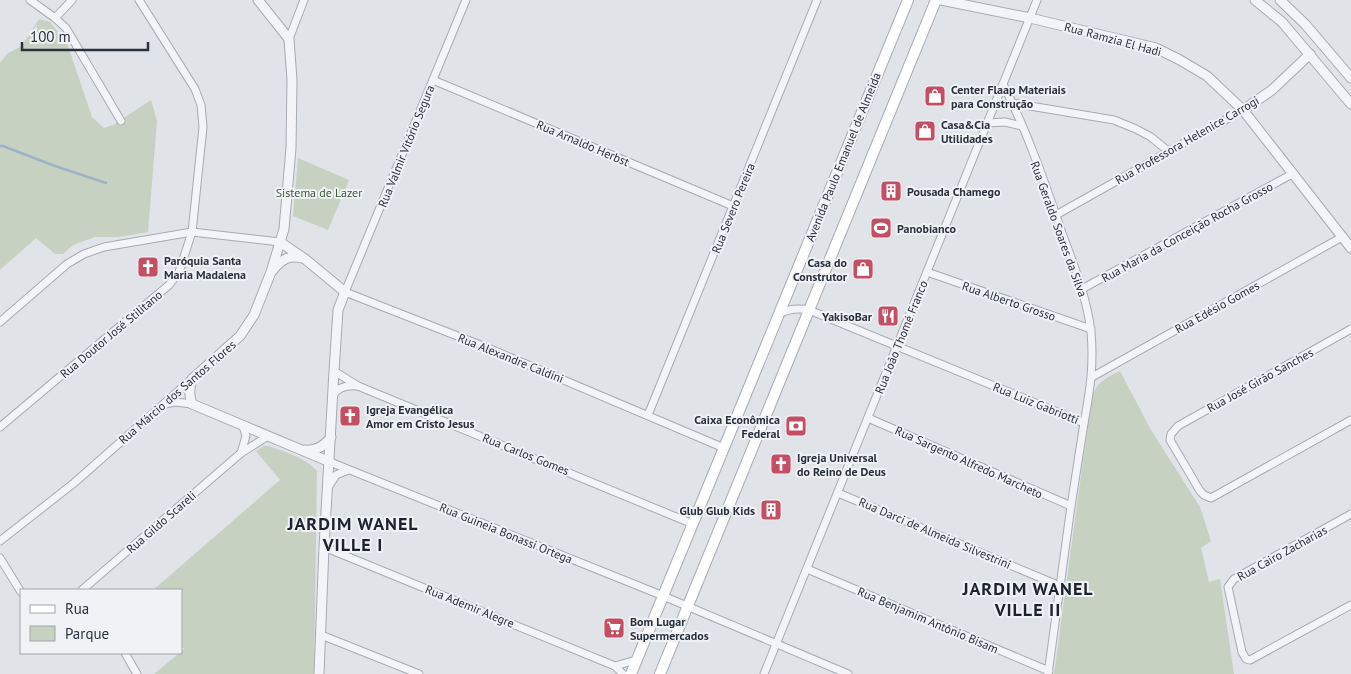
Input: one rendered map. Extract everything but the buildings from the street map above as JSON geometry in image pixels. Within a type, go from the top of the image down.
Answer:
[{"type":"main road","name":"Avenida Paulo Emanuel de Almeida","points":[[631,674],[908,0]]},
{"type":"main road","name":"Avenida Paulo Emanuel de Almeida","points":[[660,674],[936,0]]},
{"type":"street","points":[[30,0],[66,28],[121,121]]},
{"type":"street","points":[[55,18],[72,0]]},
{"type":"street","name":"Rua Doutor José Stilitano","points":[[0,427],[169,285],[179,272],[192,232],[203,127],[201,105],[195,89],[139,0]]},
{"type":"street","points":[[258,0],[289,39]]},
{"type":"street","points":[[289,39],[304,0]]},
{"type":"street","name":"Rua Valmir Vitório Segura","points":[[345,292],[466,0]]},
{"type":"street","name":"Rua Severo Pereira","points":[[648,415],[817,0]]},
{"type":"street","name":"Rua Ramzia El Hadi","points":[[941,0],[1030,18],[1156,48],[1207,76],[1243,110],[1351,248]]},
{"type":"street","name":"Rua João Thomé Franco","points":[[764,674],[1037,0]]},
{"type":"street","points":[[1255,0],[1282,22],[1351,104]]},
{"type":"street","points":[[1280,0],[1305,24],[1351,78]]},
{"type":"street","name":"Rua Márcio dos Santos Flores","points":[[0,542],[74,483],[192,379],[240,336],[254,315],[271,272],[284,229],[291,148],[292,80],[289,39]]},
{"type":"street","name":"Rua Professora Helenice Carrogi","points":[[1056,215],[1243,110],[1272,90],[1310,54]]},
{"type":"street","name":"Rua Arnaldo Herbst","points":[[433,80],[733,206]]},
{"type":"street","name":"Rua Geraldo Soares da Silva","points":[[1003,84],[1022,126],[1082,289],[1091,329],[1092,377],[1084,423]]},
{"type":"street","points":[[1012,103],[1114,120],[1151,137],[1168,151]]},
{"type":"street","points":[[987,123],[1005,122],[1022,126]]},
{"type":"street","name":"Rua Maria da Conceição Rocha Grosso","points":[[1082,289],[1292,174]]},
{"type":"street","name":"Rua Alexandre Caldini","points":[[0,322],[67,264],[84,254],[104,247],[192,232],[280,242],[305,259],[345,292],[488,348],[724,448]]},
{"type":"street","name":"Rua Edésio Gomes","points":[[1092,377],[1342,237]]},
{"type":"street","points":[[271,272],[284,259],[293,256],[305,259]]},
{"type":"street","name":"Rua Alberto Grosso","points":[[927,272],[1091,329]]},
{"type":"street","points":[[319,674],[332,398],[338,310],[345,292]]},
{"type":"street","points":[[778,315],[796,309],[808,310]]},
{"type":"street","name":"Rua Luiz Gabriotti","points":[[808,310],[1084,423],[1070,506],[1048,672]]},
{"type":"street","name":"Rua José Girão Sanches","points":[[1351,329],[1178,426],[1171,434],[1170,440],[1171,445],[1200,491],[1207,497],[1216,496],[1351,420]]},
{"type":"street","name":"Rua Carlos Gomes","points":[[334,371],[358,386],[692,524]]},
{"type":"street","points":[[192,379],[189,389],[192,404]]},
{"type":"street","points":[[332,398],[344,386],[358,386]]},
{"type":"street","name":"Rua Guineia Bonassi Ortega","points":[[162,404],[176,402],[192,404],[349,470],[663,596]]},
{"type":"street","name":"Rua Sargento Alfredo Marcheto","points":[[868,418],[1070,506]]},
{"type":"street","points":[[241,453],[246,436],[243,426]]},
{"type":"street","name":"Rua Gildo Scareli","points":[[83,589],[241,453],[268,436]]},
{"type":"street","points":[[302,450],[311,451],[318,449],[324,446],[331,438]]},
{"type":"street","points":[[328,488],[336,475],[349,470]]},
{"type":"street","name":"Rua Darci de Almeida Silvestrini","points":[[838,493],[1060,586]]},
{"type":"street","name":"Rua Cairo Zacharias","points":[[1351,514],[1234,579],[1229,584],[1228,591],[1242,652],[1246,658],[1254,658],[1351,605]]},
{"type":"street","name":"Rua Ademir Alegre","points":[[324,547],[615,666],[623,674]]},
{"type":"street","points":[[1,563],[20,591]]},
{"type":"street","name":"Rua Benjamim Antônio Bisam","points":[[807,569],[1048,672]]},
{"type":"street","points":[[663,596],[848,674]]},
{"type":"street","points":[[321,635],[419,674]]},
{"type":"street","points":[[126,654],[137,674]]},
{"type":"street","points":[[615,666],[636,660]]},
{"type":"green space","points":[[39,19],[50,22],[67,43],[92,117],[104,128],[113,125],[151,100],[157,121],[148,232],[119,237],[95,237],[73,245],[63,254],[55,254],[36,238],[0,270],[0,63],[8,53],[22,46]]},
{"type":"green space","name":"Sistema de Lazer","points":[[298,158],[349,180],[328,230],[293,216]]},
{"type":"green space","points":[[1120,371],[1151,430],[1200,507],[1211,541],[1201,548],[1209,582],[1220,579],[1234,674],[1054,674],[1092,395],[1103,380]]},
{"type":"green space","points":[[264,446],[269,446],[307,462],[317,471],[314,674],[154,674],[178,654],[182,654],[184,649],[182,647],[182,589],[154,589],[280,480],[256,451]]},
{"type":"waterway","points":[[0,146],[106,183]]},
{"type":"place","name":"Center Flaap Materiais para Construção","points":[[935,96]]},
{"type":"place","name":"Casa&Cia Utilidades","points":[[925,131]]},
{"type":"place","name":"Pousada Chamego","points":[[891,191]]},
{"type":"place","name":"Panobianco","points":[[881,228]]},
{"type":"place","name":"Paróquia Santa Maria Madalena","points":[[148,267]]},
{"type":"place","name":"Casa do Construtor","points":[[863,269]]},
{"type":"place","name":"YakisoBar","points":[[888,316]]},
{"type":"place","name":"Igreja Evangélica Amor em Cristo Jesus","points":[[350,416]]},
{"type":"place","name":"Caixa Econômica Federal","points":[[796,426]]},
{"type":"place","name":"Igreja Universal do Reino de Deus","points":[[781,464]]},
{"type":"place","name":"Glub Glub Kids","points":[[771,510]]},
{"type":"place","name":"Bom Lugar Supermercados","points":[[614,628]]},
{"type":"district","name":"JARDIM WANEL VILLE I","points":[[353,533]]},
{"type":"district","name":"JARDIM WANEL VILLE II","points":[[1028,598]]}]
